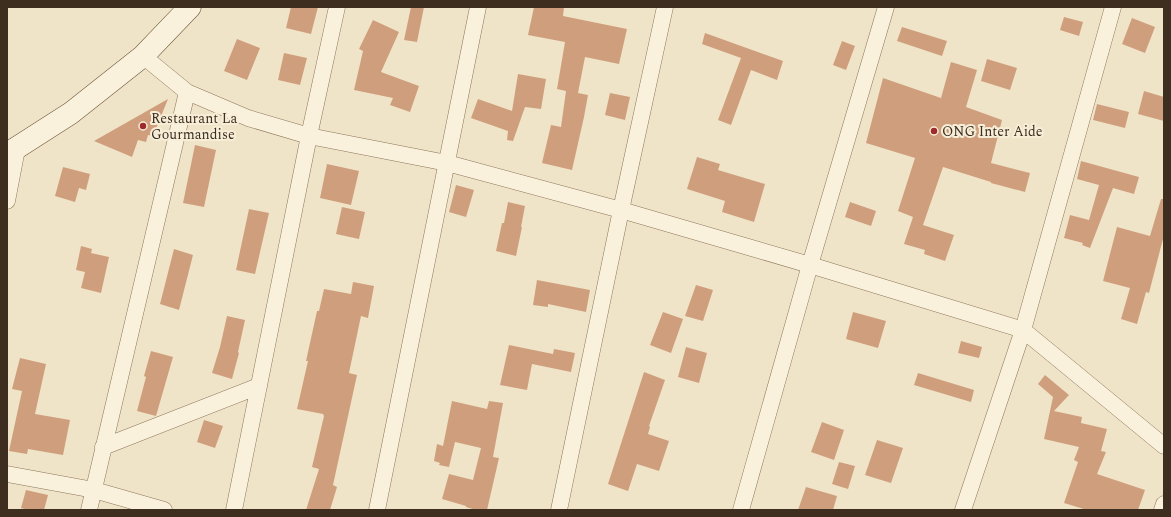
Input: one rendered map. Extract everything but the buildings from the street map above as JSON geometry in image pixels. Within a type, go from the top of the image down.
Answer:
[{"type":"main road","points":[[12,151],[71,113],[143,56],[190,7]]},
{"type":"street","points":[[234,510],[309,136],[337,7]]},
{"type":"street","points":[[377,510],[478,7]]},
{"type":"street","points":[[559,510],[665,7]]},
{"type":"street","points":[[741,510],[810,265],[886,7]]},
{"type":"street","points":[[963,510],[1023,330],[1113,7]]},
{"type":"street","points":[[143,56],[187,92],[248,118],[309,136],[447,163],[621,210],[810,265],[1023,330],[1164,446]]},
{"type":"street","points":[[89,510],[187,92]]},
{"type":"street","points":[[7,201],[12,151]]},
{"type":"street","points":[[103,447],[259,386]]},
{"type":"street","points":[[7,474],[94,490],[164,510]]},
{"type":"street","points":[[1162,510],[1164,504]]},
{"type":"place","name":"Restaurant La Gourmandise","points":[[143,126]]},
{"type":"place","name":"ONG Inter Aide","points":[[934,131]]}]
